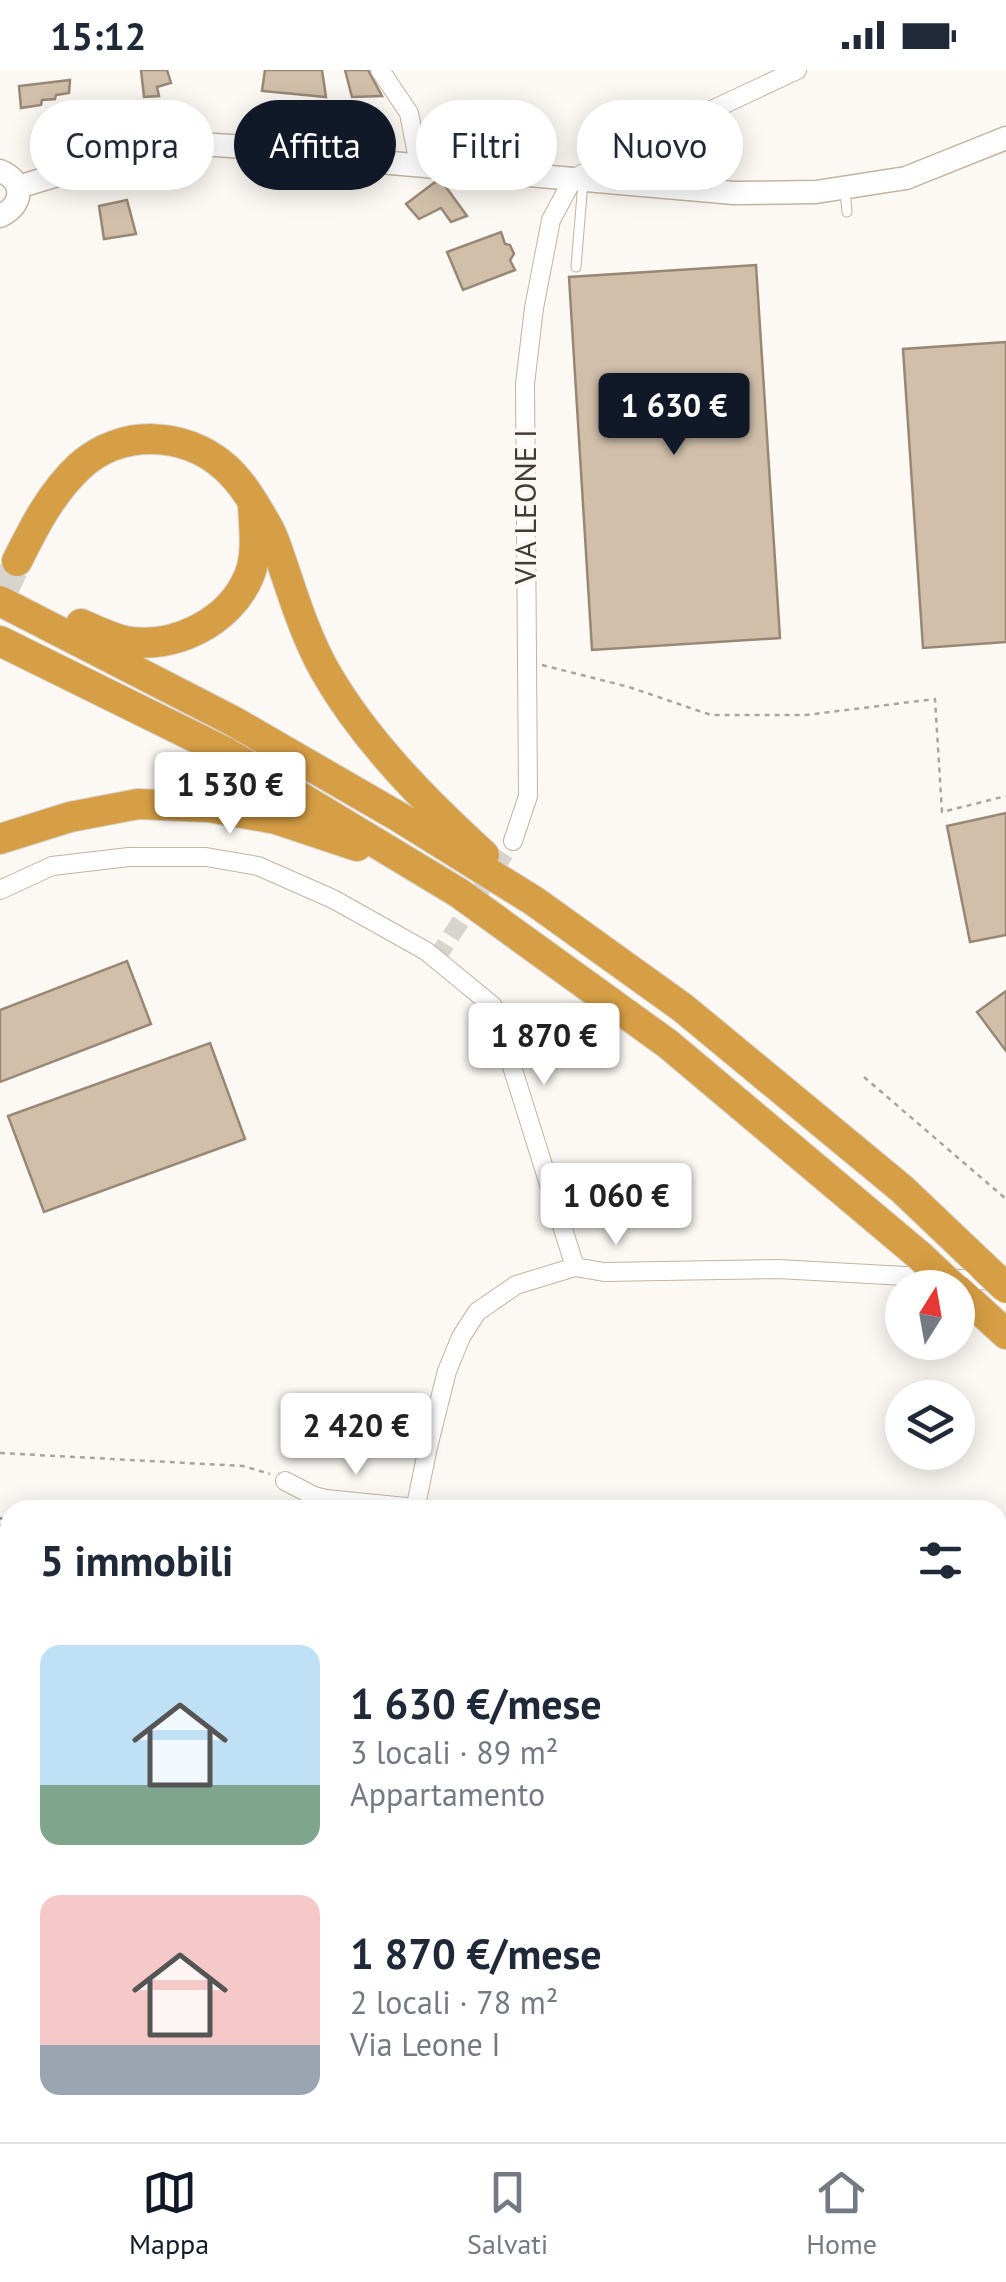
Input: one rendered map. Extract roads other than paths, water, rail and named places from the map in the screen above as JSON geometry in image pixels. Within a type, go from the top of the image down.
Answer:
[{"type":"highway","points":[[17,561],[56,492],[82,464],[115,444],[143,438],[192,444],[226,467],[253,502],[271,534],[323,668],[351,714],[457,830],[534,901]]},
{"type":"highway","points":[[0,594],[124,640],[168,640],[192,632],[218,618],[250,574],[253,502]]},
{"type":"highway","points":[[0,601],[233,721],[534,901],[683,1008],[902,1188],[998,1279]]},
{"type":"highway","points":[[0,641],[227,754],[459,894],[668,1044],[935,1270]]},
{"type":"highway","points":[[0,840],[70,818],[138,804],[209,806],[276,820],[357,846],[459,894]]},
{"type":"highway","points":[[975,1306],[1006,1334]]},
{"type":"main road","points":[[692,190],[734,194],[816,192],[906,178],[1006,138]]},
{"type":"main road","points":[[18,187],[173,144],[292,150],[416,165]]},
{"type":"main road","points":[[0,171],[12,177],[19,195],[13,209],[0,216]]},
{"type":"street","points":[[380,70],[409,113],[416,149]]},
{"type":"street","points":[[733,100],[797,70]]},
{"type":"street","name":"VIA LEONE I","points":[[514,841],[528,796],[525,384],[534,308],[551,220],[577,181]]},
{"type":"street","points":[[0,890],[52,866],[128,857],[206,857],[258,866],[333,899],[426,950],[493,1006],[575,1267]]},
{"type":"street","points":[[418,1500],[428,1447],[460,1337],[477,1312],[516,1285],[575,1267],[604,1272],[796,1270],[998,1279]]},
{"type":"street","points":[[285,1482],[314,1496],[335,1500]]},
{"type":"lane","points":[[844,188],[847,212]]},
{"type":"lane","points":[[576,268],[578,190]]},
{"type":"tunnel","points":[[0,597],[17,561]]},
{"type":"tunnel","points":[[436,959],[513,841]]}]
